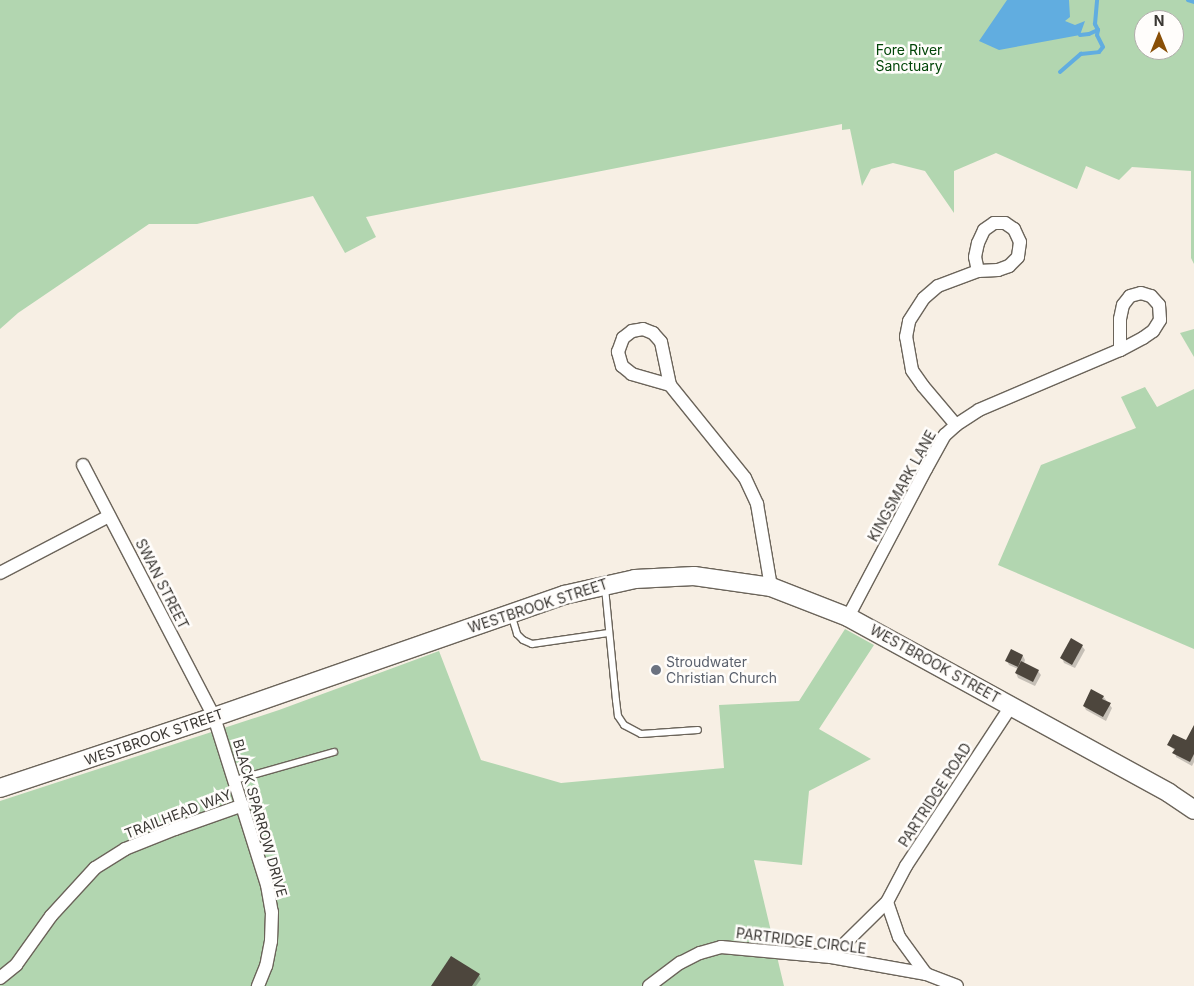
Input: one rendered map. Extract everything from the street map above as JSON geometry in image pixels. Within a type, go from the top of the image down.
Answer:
[{"type":"main road","name":"WESTBROOK STREET","points":[[0,788],[214,717],[510,613],[604,584],[635,579],[694,576],[771,587],[848,617],[1170,793],[1194,810]]},
{"type":"street","points":[[956,425],[912,370],[906,337],[909,321],[924,298],[938,286],[978,271]]},
{"type":"street","name":"KINGSMARK LANE","points":[[848,617],[926,470],[946,436],[956,425],[979,410],[1120,350],[1148,335],[1160,320],[1159,305],[1151,296],[1141,293],[1130,296],[1123,305],[1120,319],[1120,350]]},
{"type":"street","points":[[670,385],[632,374],[622,366],[618,352],[623,338],[632,331],[643,329],[653,333],[661,342],[670,385],[745,478],[756,504],[771,587]]},
{"type":"street","name":"SWAN STREET","points":[[83,465],[214,717]]},
{"type":"street","points":[[0,573],[110,516]]},
{"type":"street","name":"PARTRIDGE ROAD","points":[[830,957],[887,902],[906,866],[1011,706]]},
{"type":"street","name":"BLACK SPARROW DRIVE","points":[[214,717],[267,885],[272,912],[266,966],[258,986]]},
{"type":"street","name":"TRAILHEAD WAY","points":[[0,978],[16,965],[51,916],[95,868],[134,846],[174,829],[243,805]]},
{"type":"street","points":[[887,902],[899,936],[926,974]]},
{"type":"street","name":"PARTRIDGE CIRCLE","points":[[649,986],[680,963],[700,953],[721,947],[830,957],[926,974],[957,986]]},
{"type":"lane","points":[[604,584],[618,716],[624,726],[641,734],[698,730]]},
{"type":"lane","points":[[510,613],[517,634],[523,640],[532,644],[608,633]]},
{"type":"lane","points":[[235,780],[334,752]]},
{"type":"green space","name":"Fore River Sanctuary","points":[[0,0],[1194,0],[1194,264],[1191,258],[1191,171],[1132,167],[1119,180],[1086,166],[1077,189],[996,153],[954,171],[954,213],[925,171],[893,163],[871,169],[862,186],[850,129],[842,130],[842,124],[366,217],[376,237],[345,253],[313,196],[197,224],[149,224],[18,313],[0,329]]},
{"type":"green space","points":[[1194,329],[1194,357],[1180,333]]},
{"type":"green space","points":[[1145,387],[1157,407],[1194,389],[1194,649],[998,565],[1041,465],[1136,428],[1121,397]]},
{"type":"green space","points":[[845,629],[874,645],[819,729],[871,759],[809,791],[802,865],[754,860],[784,986],[0,986],[0,801],[279,710],[439,651],[481,760],[561,783],[724,768],[719,705],[799,701]]},
{"type":"water","points":[[1007,0],[1069,0],[1070,17],[1065,21],[1075,25],[1085,21],[1080,35],[999,50],[979,41]]},
{"type":"building","points":[[1071,638],[1083,645],[1072,665],[1060,658]]},
{"type":"building","points":[[1011,649],[1023,655],[1018,667],[1005,661]]},
{"type":"building","points":[[1021,661],[1039,670],[1033,682],[1015,673]]},
{"type":"building","points":[[1091,689],[1104,696],[1102,699],[1111,703],[1103,717],[1083,706]]},
{"type":"building","points":[[1194,725],[1194,754],[1190,762],[1172,753],[1175,749],[1167,745],[1173,734],[1186,740]]},
{"type":"building","points":[[451,956],[480,974],[472,986],[431,986]]},
{"type":"waterway","points":[[1080,35],[1098,30],[1095,24],[1097,0]]},
{"type":"waterway","points":[[1188,0],[1194,2]]},
{"type":"waterway","points":[[1060,72],[1081,54],[1099,52],[1103,47],[1097,35],[1098,30]]},
{"type":"place","name":"Stroudwater Christian Church","points":[[656,670]]}]
